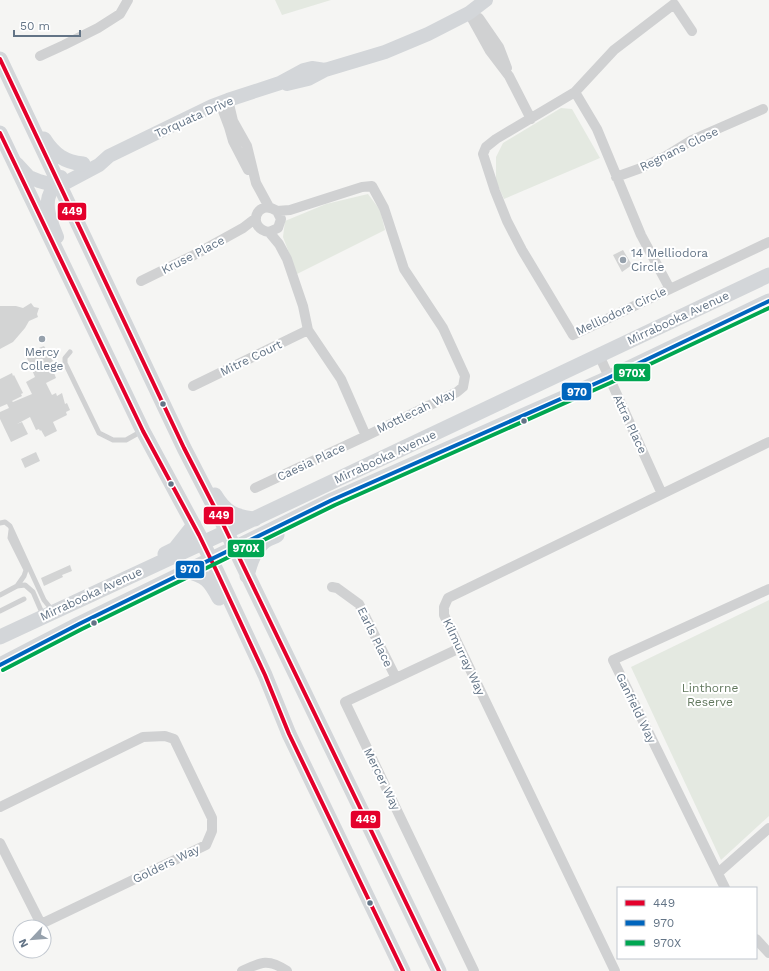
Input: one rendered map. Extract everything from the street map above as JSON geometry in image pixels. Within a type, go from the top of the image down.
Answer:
[{"type":"main road","points":[[0,60],[184,448],[234,548],[438,971]]},
{"type":"main road","points":[[19,99],[48,144],[57,154],[67,161],[83,164]]},
{"type":"main road","points":[[0,133],[143,430],[194,525],[265,675],[289,734],[402,971]]},
{"type":"main road","name":"Mirrabooka Avenue","points":[[0,637],[255,519],[769,275]]},
{"type":"main road","name":"Mirrabooka Avenue","points":[[0,666],[79,624],[332,500],[608,378],[769,301]]},
{"type":"main road","points":[[184,448],[200,468],[220,503],[231,513],[243,518],[255,519]]},
{"type":"main road","points":[[247,576],[250,560],[265,541],[317,515],[332,500]]},
{"type":"main road","points":[[76,602],[115,578],[171,552],[188,534],[194,525]]},
{"type":"main road","points":[[187,571],[202,575],[212,584],[239,639],[256,657]]},
{"type":"street","points":[[40,56],[71,42],[109,21],[120,14],[128,0]]},
{"type":"street","name":"Torquata Drive","points":[[13,160],[29,177],[46,183],[67,182],[99,164],[109,156],[224,102],[280,83],[289,84],[308,79],[325,70],[385,52],[428,34],[471,11],[486,0]]},
{"type":"street","points":[[575,92],[614,50],[674,4],[692,31]]},
{"type":"street","points":[[471,11],[499,47],[509,76],[531,119]]},
{"type":"street","name":"Melliodora Circle","points":[[575,92],[597,129],[641,235],[670,289],[573,335],[522,250],[507,221],[483,154],[486,147],[496,139],[531,119],[575,92]]},
{"type":"street","name":"Mottlecah Way","points":[[224,102],[233,122],[247,146],[256,183],[272,221],[279,244],[287,259],[308,330],[342,379],[366,436],[458,392],[463,387],[465,376],[443,328],[404,269],[384,208],[372,186],[362,186],[290,210],[272,221],[257,225],[257,214],[248,169],[233,141],[224,102]]},
{"type":"street","name":"Regnans Close","points":[[616,177],[641,168],[666,156],[692,140],[763,109]]},
{"type":"street","name":"Torquata Drive","points":[[75,290],[73,272],[50,221],[48,200],[51,192],[63,174],[96,158],[109,156]]},
{"type":"street","name":"Mottlecah Way","points":[[257,214],[263,208],[272,221]]},
{"type":"street","name":"Kruse Place","points":[[141,281],[244,228],[257,214]]},
{"type":"street","points":[[244,228],[272,221]]},
{"type":"street","points":[[670,289],[769,242]]},
{"type":"street","name":"Mitre Court","points":[[194,386],[308,330]]},
{"type":"street","name":"Attra Place","points":[[599,355],[608,378],[662,494]]},
{"type":"street","name":"Caesia Place","points":[[255,488],[366,436]]},
{"type":"street","name":"Kilmurray Way","points":[[615,971],[444,615],[444,607],[448,598],[769,442]]},
{"type":"street","name":"Earls Place","points":[[332,587],[337,588],[359,604],[396,678]]},
{"type":"street","name":"Ganfield Way","points":[[725,887],[613,660],[769,589]]},
{"type":"street","name":"Mercer Way","points":[[460,648],[345,702],[474,971]]},
{"type":"street","name":"Golders Way","points":[[0,806],[143,737],[165,736],[174,740],[212,818],[212,832],[206,845],[41,924],[0,843]]},
{"type":"street","points":[[718,873],[769,828]]},
{"type":"street","points":[[757,940],[769,953]]},
{"type":"street","points":[[242,971],[264,962],[271,962],[287,971]]},
{"type":"lane","points":[[70,352],[65,358],[65,363],[99,433],[113,440],[126,440],[143,430]]},
{"type":"lane","points":[[0,523],[5,522],[10,526],[49,614]]},
{"type":"lane","points":[[11,529],[10,538],[26,570],[17,586]]},
{"type":"lane","points":[[0,595],[17,586],[25,585],[33,592],[49,614]]},
{"type":"lane","points":[[0,611],[24,599]]},
{"type":"green space","points":[[275,0],[331,0],[282,15]]},
{"type":"green space","points":[[561,108],[572,109],[600,158],[504,199],[496,181],[496,157],[503,143]]},
{"type":"green space","points":[[368,194],[380,210],[385,230],[297,274],[283,237],[285,221],[326,204]]},
{"type":"green space","name":"Linthorne Reserve","points":[[769,600],[769,816],[721,860],[631,667]]},
{"type":"building","name":"14 Melliodora Circle","points":[[623,250],[632,265],[622,272],[613,255]]},
{"type":"building","points":[[31,303],[34,307],[39,308],[37,314],[38,317],[29,321],[13,342],[0,349],[0,306],[16,306],[23,308]]},
{"type":"building","points":[[44,346],[48,352],[55,349],[59,356],[52,359],[53,361],[50,363],[56,378],[46,383],[52,395],[56,393],[57,396],[62,393],[65,404],[67,403],[70,410],[66,412],[67,415],[53,422],[57,431],[45,437],[41,430],[36,430],[30,417],[17,424],[22,422],[28,434],[11,442],[0,419],[0,412],[9,408],[7,404],[0,407],[0,379],[12,373],[13,376],[14,375],[23,393],[21,394],[22,396],[12,401],[13,402],[32,394],[26,382],[35,377],[26,356],[36,349]]},
{"type":"building","points":[[36,452],[40,461],[25,468],[21,459]]},
{"type":"building","points":[[70,565],[72,571],[44,586],[41,578]]},
{"type":"transit line","name":"449","points":[[0,59],[184,448],[221,520],[439,971]]},
{"type":"transit line","name":"449","points":[[0,133],[143,431],[199,535],[217,572],[265,675],[289,734],[403,971]]},
{"type":"transit line","name":"970","points":[[0,665],[79,624],[332,500],[608,378],[769,301]]},
{"type":"transit line","name":"970X","points":[[3,670],[82,629],[335,505],[610,383],[769,308]]},
{"type":"place","name":"14 Melliodora Circle","points":[[623,260]]},
{"type":"place","name":"Mercy College","points":[[42,339]]}]
